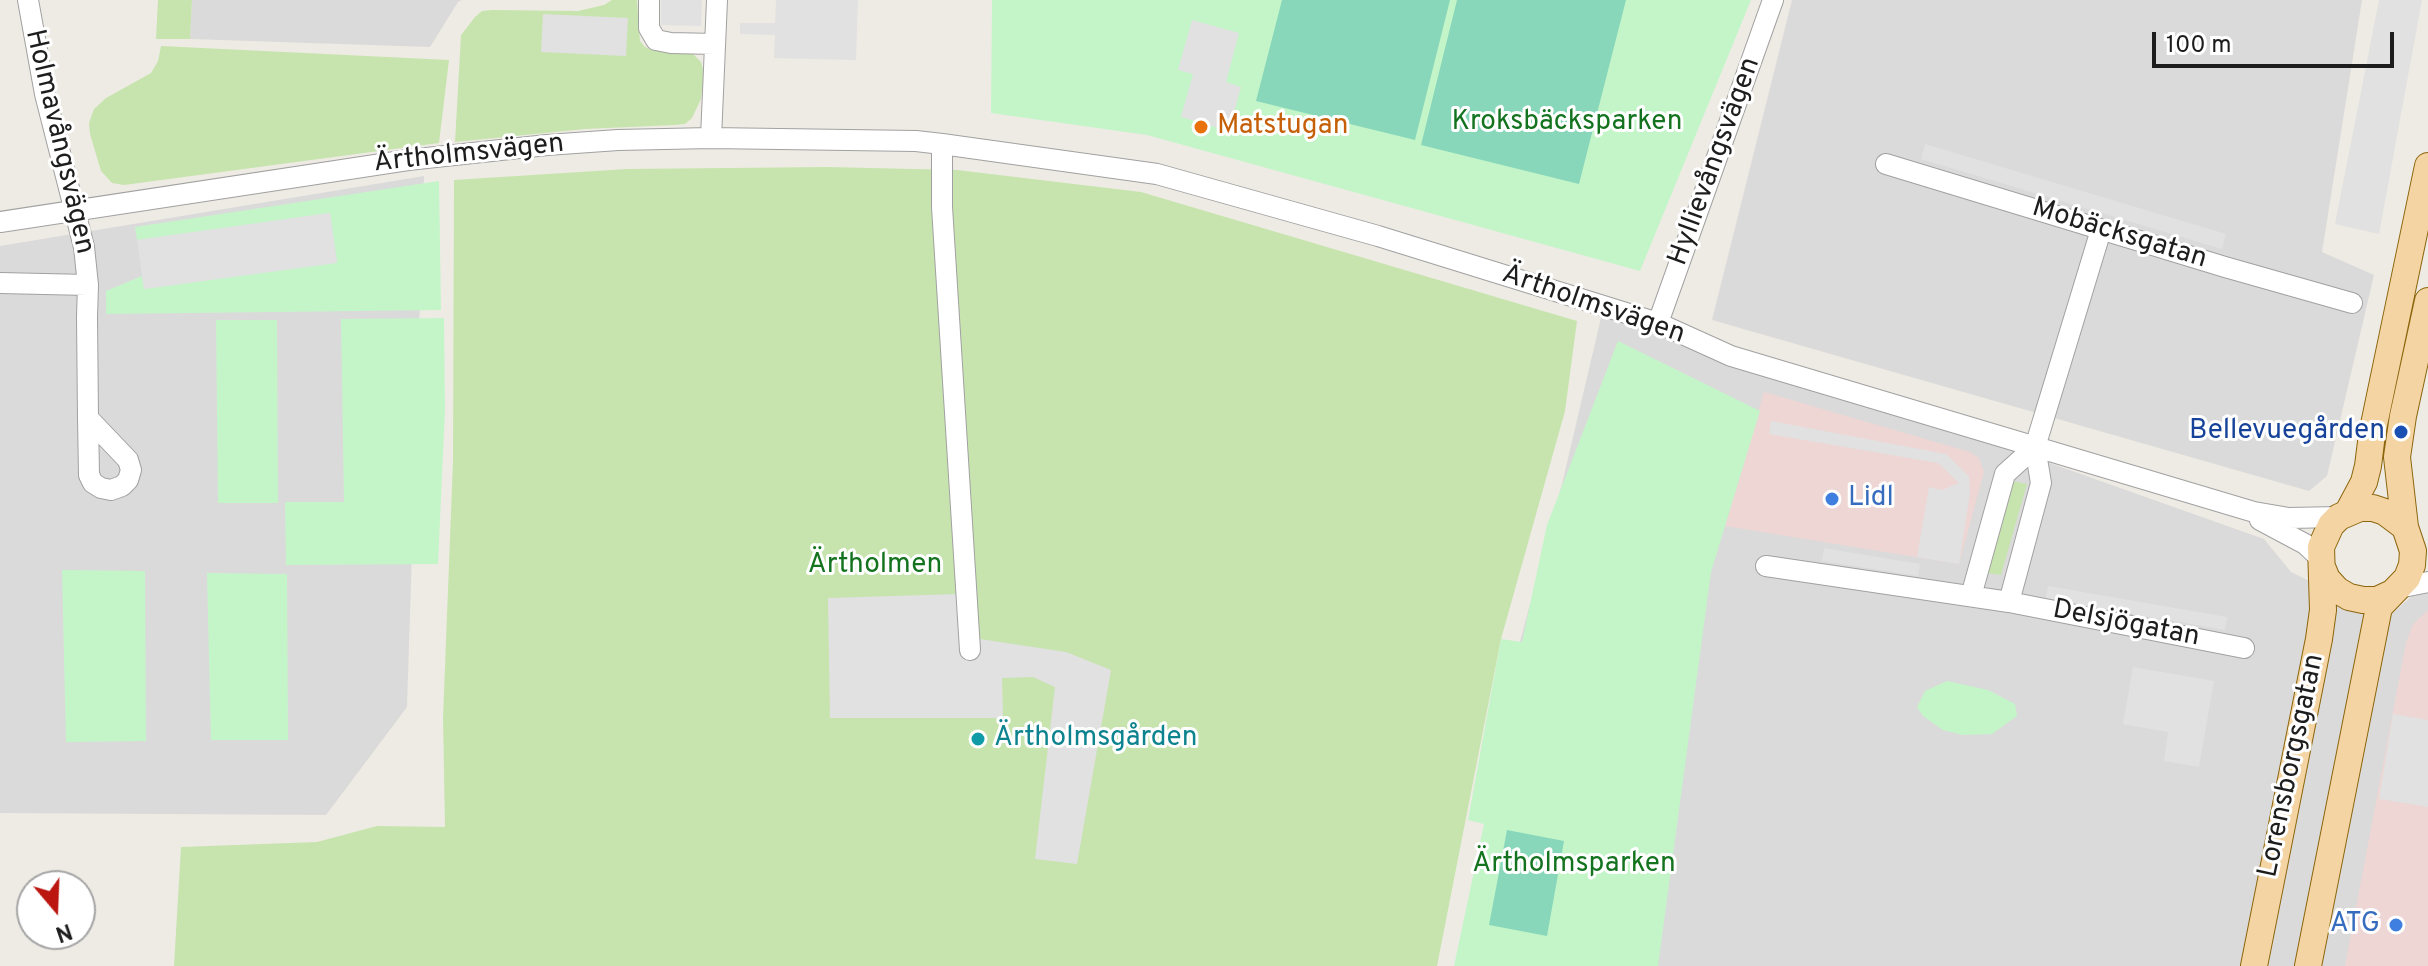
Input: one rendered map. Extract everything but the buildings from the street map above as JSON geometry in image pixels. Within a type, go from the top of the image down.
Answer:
[{"type":"main road","name":"Lorensborgsgatan","points":[[2254,966],[2319,639],[2323,610],[2321,562],[2324,535],[2344,515],[2364,482],[2428,166]]},
{"type":"main road","name":"Lorensborgsgatan","points":[[2308,966],[2379,607],[2412,565],[2414,539],[2397,457],[2428,301]]},
{"type":"main road","points":[[2344,515],[2373,508],[2385,512],[2414,539]]},
{"type":"main road","points":[[2321,562],[2327,579],[2349,597],[2377,600],[2394,591]]},
{"type":"street","name":"Holmavångsvägen","points":[[28,0],[45,94],[84,247],[88,285],[88,418]]},
{"type":"street","points":[[649,0],[649,28],[656,40],[715,44]]},
{"type":"street","points":[[711,138],[717,0]]},
{"type":"street","name":"Hyllievångsvägen","points":[[1658,323],[1773,0]]},
{"type":"street","name":"Ärtholmsvägen","points":[[0,222],[488,150],[618,140],[711,138],[942,144],[1157,174],[1378,236],[1658,323],[1731,356],[2254,512],[2289,518],[2344,515]]},
{"type":"street","points":[[942,144],[942,207],[970,650]]},
{"type":"street","name":"Mobäcksgatan","points":[[1886,164],[2352,303]]},
{"type":"street","points":[[2009,602],[2041,483],[2035,447],[2101,230]]},
{"type":"street","points":[[0,283],[88,285]]},
{"type":"street","points":[[1971,596],[2005,474],[2035,447]]},
{"type":"street","name":"Ärtholmsvägen","points":[[2234,506],[2305,544],[2321,562]]},
{"type":"street","name":"Delsjögatan","points":[[1766,566],[2009,602],[2244,648]]},
{"type":"street","points":[[2394,591],[2428,582]]},
{"type":"shaded area","points":[[192,0],[462,0],[430,47],[190,39]]},
{"type":"shaded area","points":[[661,0],[702,0],[701,26],[661,25]]},
{"type":"shaded area","points":[[776,0],[858,0],[856,60],[774,58],[775,35],[740,34],[740,23],[775,23]]},
{"type":"shaded area","points":[[1792,0],[2362,0],[2322,252],[2374,275],[2327,476],[2309,491],[1712,320]]},
{"type":"shaded area","points":[[2379,0],[2422,0],[2379,234],[2335,224]]},
{"type":"shaded area","points":[[543,14],[628,18],[626,56],[541,52]]},
{"type":"shaded area","points":[[1192,20],[1239,33],[1226,82],[1241,87],[1229,131],[1181,117],[1193,74],[1178,70]]},
{"type":"shaded area","points":[[1925,144],[2226,234],[2222,249],[1921,159]]},
{"type":"shaded area","points":[[424,176],[407,707],[326,815],[0,813],[0,246]]},
{"type":"shaded area","points":[[330,213],[337,263],[144,289],[137,240]]},
{"type":"shaded area","points":[[1604,305],[2264,539],[2291,572],[2386,619],[2412,596],[2428,591],[2428,966],[1469,966],[1510,679],[1562,484]]},
{"type":"shaded area","points":[[1764,392],[1970,452],[1979,458],[1984,472],[1959,564],[1725,526]]},
{"type":"shaded area","points":[[1771,421],[1946,454],[1969,476],[1970,493],[1959,564],[1917,557],[1929,487],[1942,490],[1959,483],[1938,463],[1769,434]]},
{"type":"shaded area","points":[[1824,548],[1920,564],[1918,576],[1822,561]]},
{"type":"shaded area","points":[[2048,586],[2227,617],[2225,630],[2046,599]]},
{"type":"shaded area","points":[[959,594],[960,636],[1066,652],[1111,670],[1077,864],[1035,859],[1055,687],[1033,677],[1002,678],[1003,718],[830,718],[828,598]]},
{"type":"shaded area","points":[[2428,610],[2428,966],[2345,966],[2406,643],[2413,624]]},
{"type":"shaded area","points":[[2133,667],[2214,681],[2199,767],[2164,761],[2168,732],[2123,724]]},
{"type":"shaded area","points":[[2393,714],[2428,720],[2428,807],[2379,799]]},
{"type":"green space","points":[[158,0],[192,0],[190,39],[156,39]]},
{"type":"green space","points":[[612,0],[637,0],[640,41],[645,47],[682,51],[693,54],[701,62],[704,73],[701,99],[692,118],[685,124],[585,129],[455,142],[461,35],[475,17],[482,11],[492,10],[578,11]]},
{"type":"green space","name":"Kroksbäcksparken","points":[[992,0],[1751,0],[1640,271],[1147,135],[991,113]]},
{"type":"green space","points":[[1282,0],[1450,0],[1415,140],[1256,101]]},
{"type":"green space","points":[[1457,0],[1626,0],[1579,184],[1421,145]]},
{"type":"green space","points":[[161,46],[449,60],[439,143],[124,185],[112,183],[101,171],[90,134],[89,123],[94,109],[106,98],[151,73]]},
{"type":"green space","name":"Ärtholmen","points":[[827,167],[957,170],[1141,192],[1577,321],[1565,411],[1501,639],[1437,966],[174,966],[181,847],[317,842],[377,826],[445,827],[443,718],[453,461],[454,180],[627,169]]},
{"type":"green space","points":[[439,181],[441,310],[106,314],[106,291],[142,276],[144,289],[337,262],[330,213],[137,240],[135,227]]},
{"type":"green space","points":[[444,318],[445,410],[438,564],[286,565],[285,502],[344,502],[341,319]]},
{"type":"green space","points":[[216,320],[277,320],[278,503],[218,503]]},
{"type":"green space","name":"Ärtholmsparken","points":[[1618,341],[1760,411],[1711,572],[1658,966],[1454,966],[1484,824],[1468,820],[1501,639],[1522,642],[1547,525]]},
{"type":"green space","points":[[2013,481],[2027,484],[2001,575],[1986,573]]},
{"type":"green space","points":[[62,570],[145,571],[146,741],[66,742]]},
{"type":"green space","points":[[207,573],[287,574],[288,740],[211,740]]},
{"type":"green space","points":[[1947,681],[1988,690],[2015,704],[2017,716],[1992,734],[1963,735],[1943,730],[1923,716],[1917,707],[1925,691]]},
{"type":"green space","points":[[1507,830],[1564,841],[1547,936],[1489,925]]},
{"type":"place","name":"Matstugan","points":[[1201,127]]},
{"type":"place","name":"Bellevuegården","points":[[2401,432]]},
{"type":"place","name":"Lidl","points":[[1832,499]]},
{"type":"place","name":"Ärtholmsgården","points":[[978,739]]},
{"type":"place","name":"ATG","points":[[2396,925]]}]
